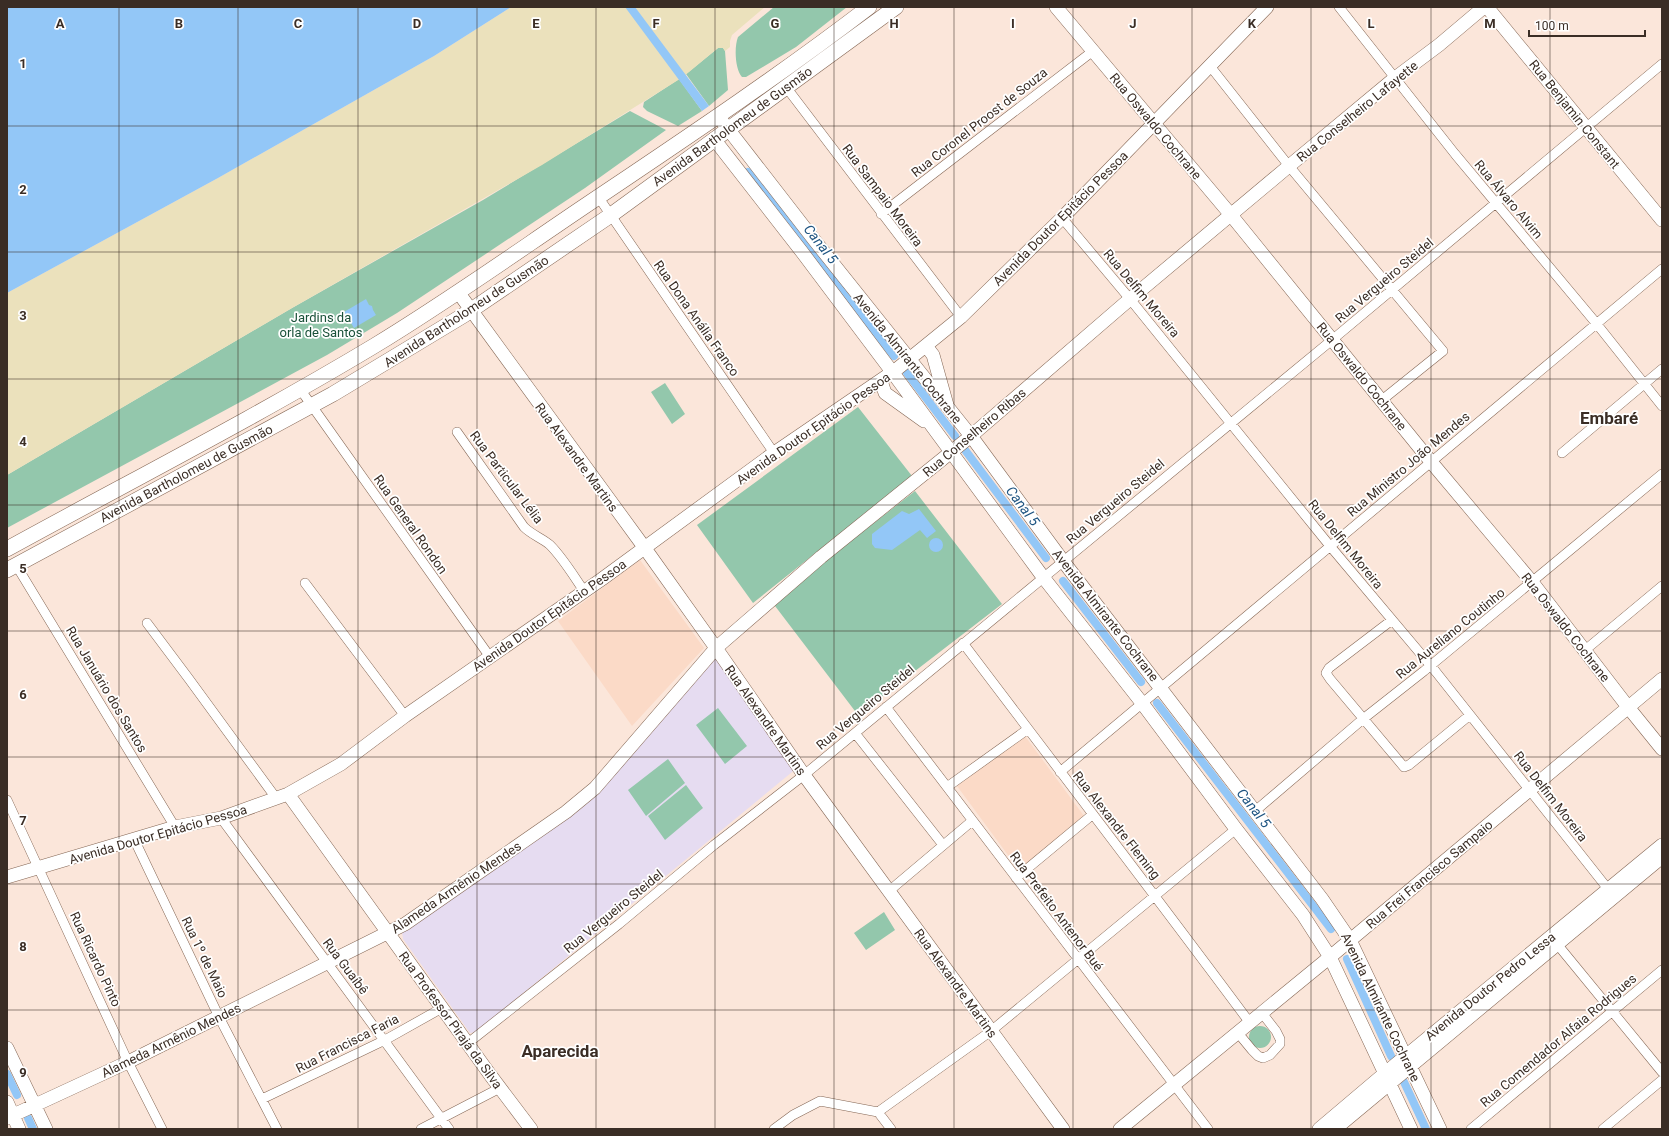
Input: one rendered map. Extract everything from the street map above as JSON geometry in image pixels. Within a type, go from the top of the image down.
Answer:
[{"type":"main road","name":"Avenida Bartholomeu de Gusmão","points":[[7,549],[300,389],[377,344],[599,198],[804,56],[869,7]]},
{"type":"main road","name":"Avenida Bartholomeu de Gusmão","points":[[12,567],[311,406],[396,357],[471,311],[610,215],[896,7]]},
{"type":"main road","name":"Rua Oswaldo Cochrane","points":[[1056,7],[1231,215],[1432,463],[1532,582],[1662,749]]},
{"type":"main road","name":"Avenida Doutor Epitácio Pessoa","points":[[7,877],[175,827],[220,818],[282,796],[340,764],[405,716],[584,591],[774,453],[881,381],[926,346],[961,317],[1062,218],[1267,7]]},
{"type":"main road","name":"Rua Conselheiro Lafayette","points":[[1231,215],[1395,78],[1439,45],[1484,7]]},
{"type":"main road","name":"Rua Benjamin Constant","points":[[1487,7],[1662,220]]},
{"type":"main road","name":"Avenida Almirante Cochrane","points":[[718,116],[901,366],[932,426],[1044,576],[1143,702],[1236,830],[1303,915],[1332,955],[1386,1079],[1411,1129]]},
{"type":"main road","name":"Avenida Almirante Cochrane","points":[[714,140],[802,252],[901,366],[949,411],[1159,689],[1322,899],[1349,941],[1440,1129]]},
{"type":"main road","name":"Rua Conselheiro Ribas","points":[[716,648],[822,557],[969,437],[1130,299],[1231,215]]},
{"type":"main road","name":"Rua Alexandre Martins","points":[[458,292],[644,547],[804,776],[1063,1129]]},
{"type":"main road","points":[[926,346],[933,355],[949,411]]},
{"type":"main road","points":[[881,381],[885,393],[932,426]]},
{"type":"main road","name":"Alameda Armênio Mendes","points":[[20,1112],[128,1062],[405,924],[475,877],[566,812],[595,788],[716,648]]},
{"type":"main road","name":"Rua Frei Francisco Sampaio","points":[[1120,1129],[1349,941],[1662,679]]},
{"type":"main road","name":"Rua Professor Pirajá da Silva","points":[[282,796],[388,933],[531,1129]]},
{"type":"main road","name":"Avenida Doutor Pedro Lessa","points":[[1408,1061],[1608,889],[1662,845]]},
{"type":"main road","name":"Avenida Doutor Pedro Lessa","points":[[1319,1129],[1386,1079],[1557,944],[1662,858]]},
{"type":"main road","points":[[7,1048],[20,1112],[19,1129]]},
{"type":"main road","name":"Avenida Doutor Pedro Lessa","points":[[1335,1129],[1386,1079]]},
{"type":"main road","points":[[7,1102],[46,1129]]},
{"type":"street","name":"Rua Álvaro Alvim","points":[[1339,7],[1496,204],[1596,323],[1662,406]]},
{"type":"street","name":"Rua Coronel Proost de Souza","points":[[881,214],[1092,51]]},
{"type":"street","name":"Rua Vergueiro Steidel","points":[[468,1043],[619,924],[720,841],[804,776],[1044,576],[1496,204],[1662,64]]},
{"type":"street","points":[[1210,66],[1289,166],[1443,351],[1382,400]]},
{"type":"street","name":"Rua Sampaio Moreira","points":[[786,87],[881,214],[961,317]]},
{"type":"street","name":"Rua Dona Anália Franco","points":[[599,198],[774,453]]},
{"type":"street","name":"Rua Delfim Moreira","points":[[1062,218],[1470,715],[1608,889]]},
{"type":"street","name":"Rua Ministro João Mendes","points":[[1060,772],[1330,546],[1432,463],[1596,323],[1662,269]]},
{"type":"street","points":[[1562,453],[1662,369]]},
{"type":"street","name":"Rua General Rondon","points":[[300,389],[490,657]]},
{"type":"street","name":"Rua Particular Lélia","points":[[457,432],[524,527],[531,534],[548,544],[558,554],[584,591]]},
{"type":"street","name":"Rua Aureliano Coutinho","points":[[1254,812],[1363,719],[1430,666],[1662,474]]},
{"type":"street","name":"Rua Januário dos Santos","points":[[12,567],[175,827]]},
{"type":"street","points":[[305,583],[405,716]]},
{"type":"street","points":[[1584,650],[1662,586]]},
{"type":"street","points":[[1392,620],[1329,668],[1326,673],[1363,719],[1404,767],[1409,765],[1470,715]]},
{"type":"street","points":[[146,623],[282,796]]},
{"type":"street","name":"Rua Alexandre Fleming","points":[[963,643],[1092,816],[1156,896],[1250,1023]]},
{"type":"street","name":"Rua Prefeito Antenor Bué","points":[[886,707],[1208,1129]]},
{"type":"street","points":[[947,787],[1028,729]]},
{"type":"street","points":[[855,733],[943,846]]},
{"type":"street","name":"Rua Ricardo Pinto","points":[[7,800],[128,1062],[162,1129]]},
{"type":"street","points":[[1016,878],[1092,816]]},
{"type":"street","name":"Rua Guaíbê","points":[[220,818],[450,1129]]},
{"type":"street","points":[[888,891],[972,821]]},
{"type":"street","points":[[878,1112],[990,1031],[1236,830]]},
{"type":"street","name":"Rua 1º de Maio","points":[[134,839],[219,1017],[277,1129]]},
{"type":"street","points":[[1557,944],[1662,1072]]},
{"type":"street","name":"Rua Comendador Alfaia Rodrigues","points":[[1471,1129],[1662,970]]},
{"type":"street","name":"Rua Francisca Faria","points":[[262,1099],[385,1040],[442,1008]]},
{"type":"street","points":[[1238,1032],[1258,1056],[1263,1058],[1275,1051],[1280,1044],[1280,1039],[1262,1013]]},
{"type":"street","points":[[1604,1129],[1662,1080]]},
{"type":"street","points":[[421,1129],[500,1088]]},
{"type":"street","points":[[774,1129],[792,1115],[820,1101],[878,1112],[891,1129]]},
{"type":"shaded area","points":[[640,560],[704,648],[632,726],[558,621]]},
{"type":"shaded area","points":[[717,657],[797,768],[476,1032],[470,1033],[403,939],[402,932],[600,788],[710,660]]},
{"type":"shaded area","points":[[1025,736],[1084,816],[1019,870],[957,786]]},
{"type":"green space","points":[[774,7],[847,7],[796,47],[746,77],[742,77],[738,69],[736,58],[738,37]]},
{"type":"green space","points":[[718,48],[723,48],[725,51],[728,90],[709,106],[686,74]]},
{"type":"green space","points":[[679,79],[702,111],[678,126],[647,111],[643,107],[644,102]]},
{"type":"green space","name":"Jardins da orla de Santos","points":[[630,111],[666,130],[585,188],[397,313],[327,355],[7,528],[7,475],[292,308],[483,200]]},
{"type":"green space","points":[[665,383],[685,414],[672,424],[651,392]]},
{"type":"green space","points":[[858,407],[912,476],[753,603],[697,525]]},
{"type":"green space","points":[[915,491],[1002,604],[858,715],[772,602]]},
{"type":"green space","points":[[718,708],[747,746],[725,764],[696,725]]},
{"type":"green space","points":[[668,759],[685,783],[646,816],[628,790]]},
{"type":"green space","points":[[686,785],[703,808],[665,840],[648,816]]},
{"type":"green space","points":[[884,912],[895,930],[866,950],[854,933]]},
{"type":"green space","points":[[1260,1026],[1268,1029],[1271,1037],[1268,1045],[1260,1048],[1252,1045],[1249,1037],[1252,1029]]},
{"type":"sand","points":[[511,7],[765,7],[732,35],[730,47],[725,51],[723,48],[718,48],[683,77],[542,165],[292,308],[7,475],[7,293],[218,178],[434,56]]},
{"type":"water","points":[[7,7],[511,7],[434,56],[218,178],[7,293]]},
{"type":"water","points":[[625,7],[635,7],[709,106],[702,111]]},
{"type":"water","points":[[366,299],[369,305],[372,306],[376,315],[354,328],[351,323],[347,321],[347,317],[344,312]]},
{"type":"water","points":[[919,509],[936,531],[927,538],[920,530],[892,550],[875,548],[872,544],[872,534],[902,511],[909,514]]},
{"type":"water","points":[[933,538],[939,538],[943,542],[943,548],[939,552],[933,552],[929,548],[929,542]]},
{"type":"waterway","name":"Canal 5","points":[[748,172],[894,356]]},
{"type":"waterway","name":"Canal 5","points":[[907,373],[955,436]]},
{"type":"waterway","name":"Canal 5","points":[[965,450],[1046,558]]},
{"type":"waterway","name":"Canal 5","points":[[1063,581],[1141,682]]},
{"type":"waterway","name":"Canal 5","points":[[1157,703],[1331,929]]},
{"type":"waterway","name":"Canal 5","points":[[1347,959],[1391,1056]]},
{"type":"waterway","points":[[7,1074],[17,1095]]},
{"type":"waterway","name":"Canal 5","points":[[1404,1082],[1426,1129]]},
{"type":"waterway","points":[[28,1118],[33,1129]]},
{"type":"district","name":"Embaré","points":[[1609,418]]},
{"type":"district","name":"Aparecida","points":[[560,1051]]}]
